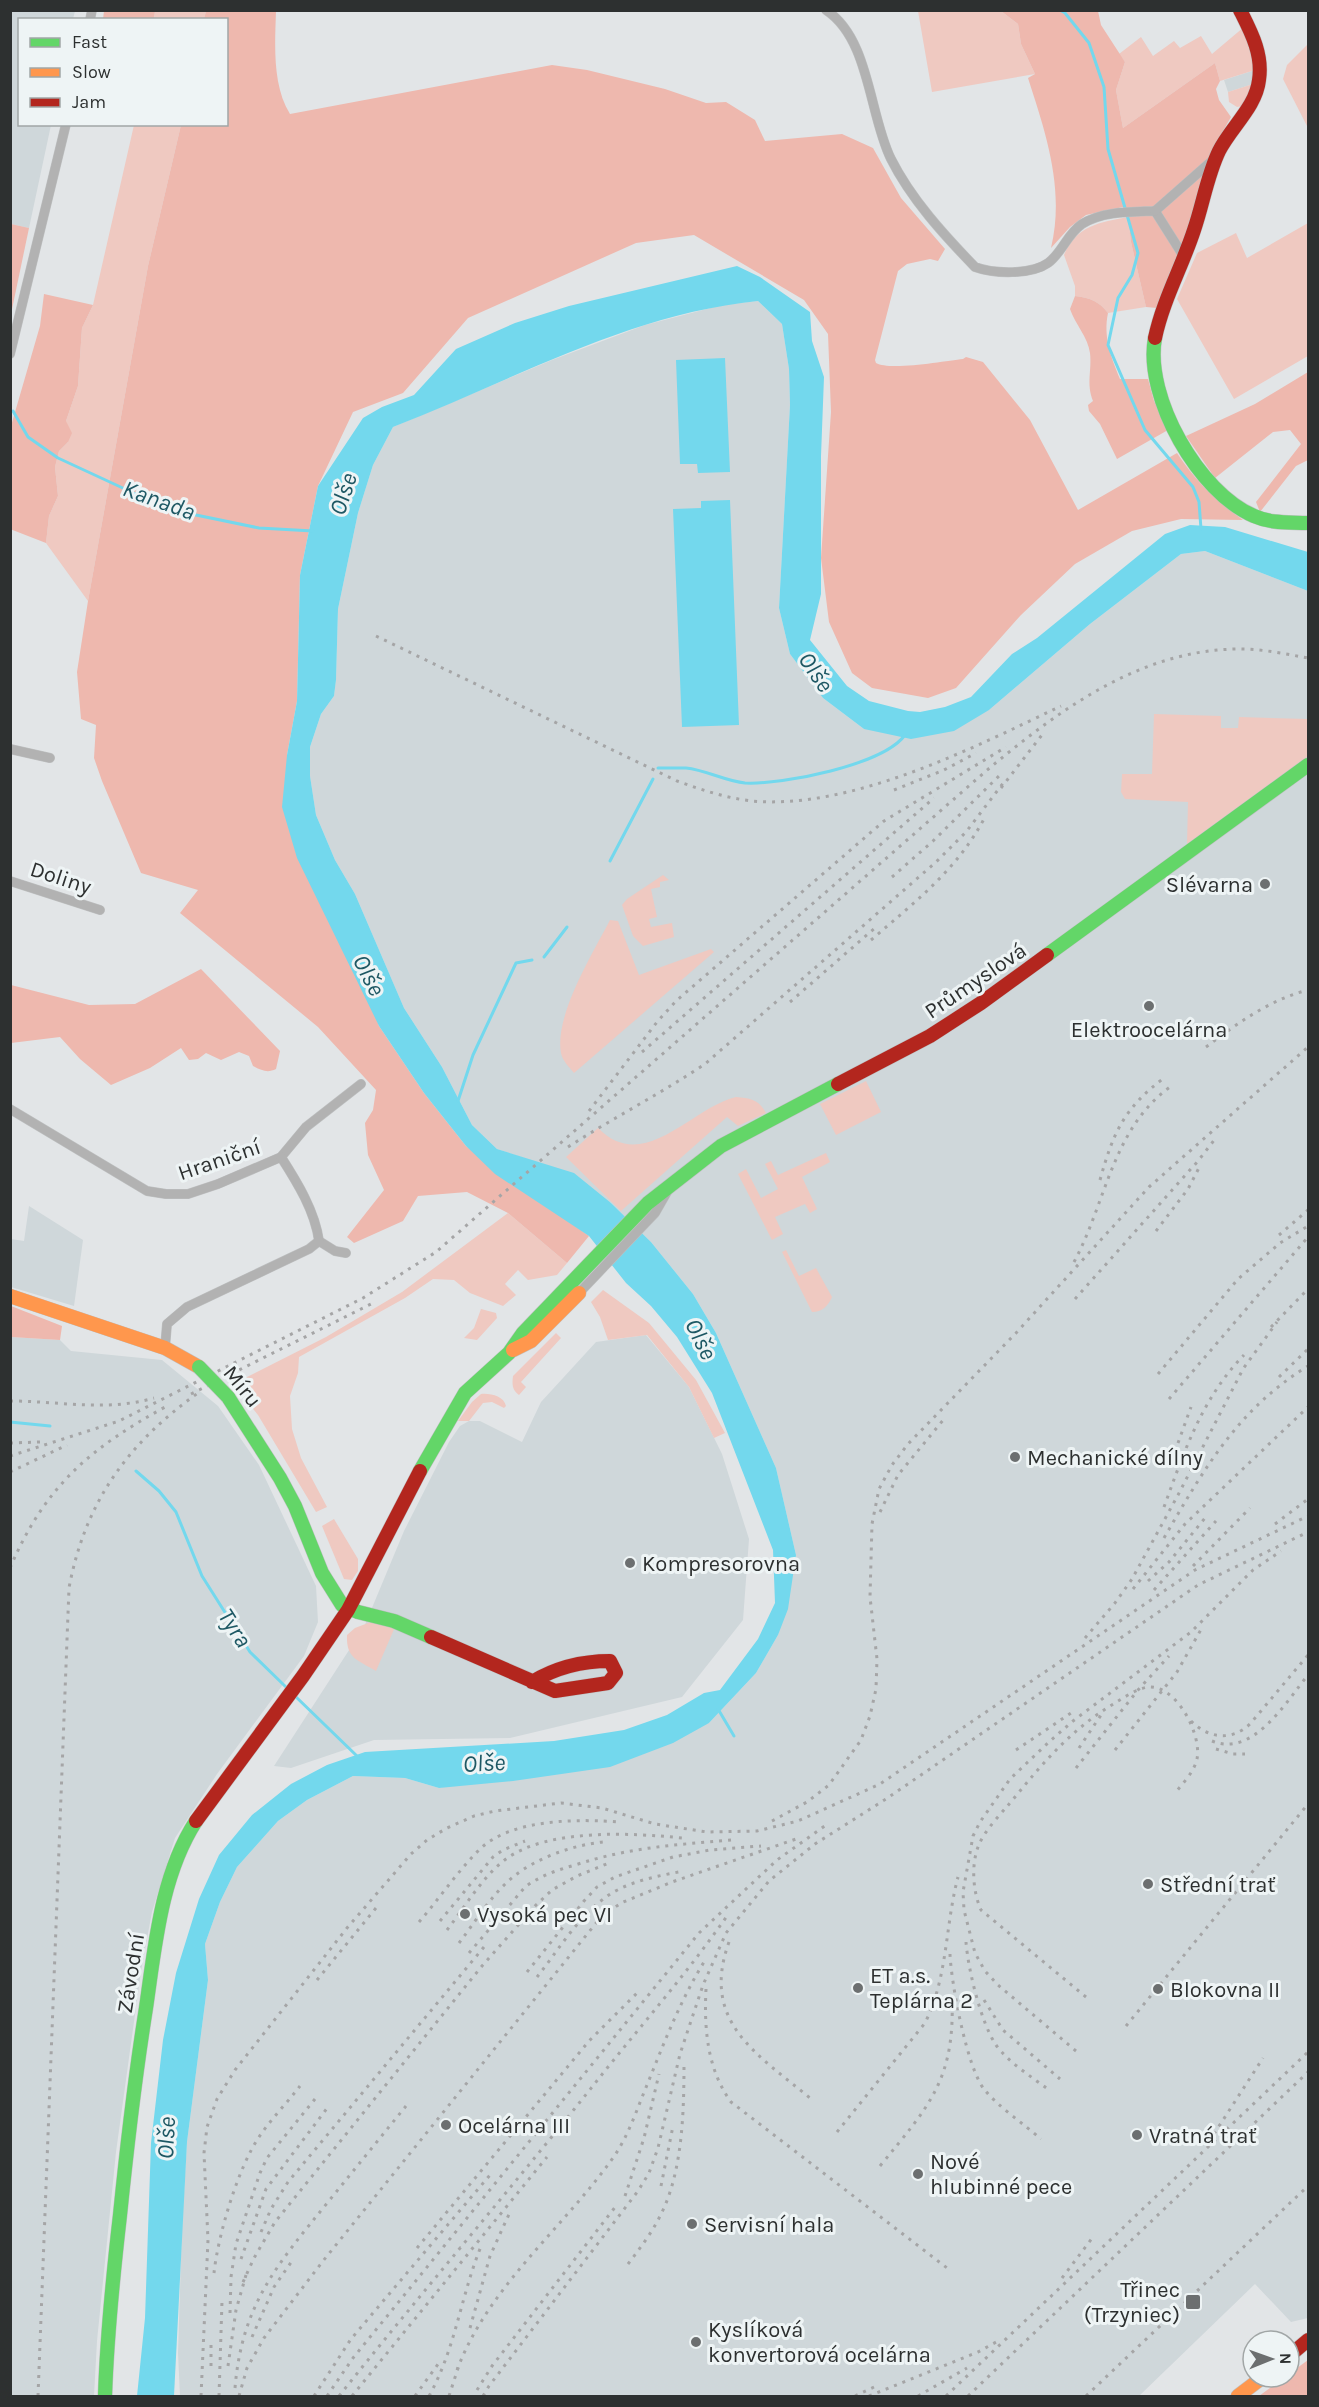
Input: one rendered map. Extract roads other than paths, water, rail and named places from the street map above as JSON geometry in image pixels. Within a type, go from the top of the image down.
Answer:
[{"type":"street","points":[[826,10],[840,22],[857,50],[886,146],[900,177],[975,267],[986,271],[996,271],[1027,270],[1041,266],[1049,262],[1070,234],[1082,224],[1095,218],[1118,213],[1155,211],[1216,158]]},
{"type":"street","points":[[1240,10],[1257,44],[1260,58],[1258,87],[1216,158],[1184,257],[1158,327],[1153,361],[1156,381],[1171,422],[1197,470],[1219,493],[1238,508],[1270,521],[1308,523]]},
{"type":"street","points":[[10,354],[66,126]]},
{"type":"street","points":[[1155,211],[1184,257]]},
{"type":"street","points":[[10,749],[50,758]]},
{"type":"street","name":"Průmyslová","points":[[509,1353],[523,1333],[574,1289],[688,1170],[721,1146],[930,1036],[981,1003],[1308,765]]},
{"type":"street","name":"Doliny","points":[[10,881],[100,910]]},
{"type":"street","name":"Hraniční","points":[[10,1109],[147,1191],[188,1194],[282,1157],[306,1127],[361,1084]]},
{"type":"street","points":[[282,1157],[317,1228],[319,1241],[335,1251],[346,1253]]},
{"type":"street","points":[[165,1348],[167,1324],[187,1307],[309,1249],[319,1241]]},
{"type":"street","name":"Míru","points":[[10,1296],[165,1348],[200,1367],[228,1397],[263,1446],[295,1506],[334,1595],[348,1610]]},
{"type":"street","name":"Závodní","points":[[105,2397],[108,2327],[133,2088],[157,1936],[170,1880],[191,1829],[208,1803],[303,1676],[348,1610],[418,1474],[465,1393],[509,1353]]},
{"type":"street","points":[[348,1610],[394,1621],[532,1682],[555,1691],[608,1683],[616,1673],[610,1661],[599,1661],[541,1675],[532,1682]]},
{"type":"water","name":"Olše","points":[[737,266],[760,277],[810,312],[812,341],[824,377],[821,456],[821,594],[810,640],[847,686],[869,701],[920,712],[945,707],[971,697],[1012,654],[1037,638],[1165,534],[1190,525],[1225,527],[1308,552],[1308,591],[1205,551],[1181,554],[1090,624],[989,710],[954,731],[911,739],[864,729],[823,698],[790,654],[779,608],[790,405],[789,369],[782,324],[758,301],[710,308],[617,334],[393,427],[373,465],[358,513],[338,609],[334,696],[321,714],[310,747],[310,776],[316,815],[335,860],[355,894],[404,1008],[442,1067],[472,1125],[497,1149],[574,1173],[611,1203],[651,1242],[693,1294],[716,1333],[776,1468],[796,1555],[788,1609],[778,1635],[756,1673],[709,1723],[673,1743],[610,1767],[513,1781],[439,1788],[405,1778],[353,1776],[307,1800],[278,1821],[237,1867],[220,1902],[205,1944],[208,1980],[187,2142],[174,2396],[137,2396],[145,2318],[151,2143],[163,2040],[176,1973],[199,1899],[219,1855],[252,1815],[291,1784],[327,1765],[365,1752],[554,1741],[624,1730],[667,1715],[704,1693],[720,1690],[758,1639],[775,1603],[773,1550],[712,1393],[677,1337],[651,1306],[626,1283],[589,1236],[495,1174],[466,1146],[424,1093],[379,1026],[297,858],[282,807],[287,755],[297,701],[300,575],[318,486],[363,418],[382,407],[414,395],[456,349],[515,323],[569,306]]},
{"type":"water","points":[[725,358],[730,472],[698,473],[697,464],[680,464],[676,360]]},
{"type":"water","points":[[730,500],[739,725],[682,727],[673,509],[701,508],[701,501]]},
{"type":"waterway","points":[[1060,10],[1089,43],[1104,87],[1108,149],[1138,253],[1132,275],[1118,298],[1108,345],[1145,430],[1193,487],[1199,502],[1201,529]]},
{"type":"waterway","name":"Kanada","points":[[13,411],[28,437],[58,458],[140,496],[196,515],[259,528],[313,531]]},
{"type":"waterway","points":[[658,768],[693,769],[745,783],[783,781],[854,764],[893,746],[905,735]]},
{"type":"waterway","points":[[610,861],[653,779]]},
{"type":"waterway","points":[[544,957],[567,927]]},
{"type":"waterway","points":[[458,1101],[473,1055],[516,963],[532,960]]},
{"type":"waterway","name":"Tyra","points":[[10,1422],[50,1426]]},
{"type":"waterway","name":"Tyra","points":[[136,1471],[159,1491],[176,1512],[202,1576],[250,1652],[287,1688]]},
{"type":"waterway","name":"Tyra","points":[[294,1695],[358,1757]]},
{"type":"waterway","points":[[718,1709],[734,1736]]},
{"type":"railway","points":[[376,636],[677,781],[714,793],[752,801],[790,801],[830,796],[870,786],[951,757],[1061,706]]},
{"type":"railway","points":[[10,1456],[119,1421],[363,1298],[436,1252],[986,771],[1072,706],[1103,687],[1169,659],[1204,652],[1240,649],[1308,658]]},
{"type":"railway","points":[[1001,788],[1045,731]]},
{"type":"railway","points":[[589,1111],[657,1022],[676,1001],[884,821],[1006,747]]},
{"type":"railway","points":[[894,790],[944,770],[976,753]]},
{"type":"railway","points":[[892,877],[933,841],[1000,775]]},
{"type":"railway","points":[[568,1147],[705,1064],[936,862],[966,832],[1004,782]]},
{"type":"railway","points":[[642,1052],[934,798]]},
{"type":"railway","points":[[871,940],[949,869],[985,817]]},
{"type":"railway","points":[[790,1002],[876,927]]},
{"type":"railway","points":[[1206,1047],[1267,1006],[1308,990]]},
{"type":"railway","points":[[772,1821],[807,1802],[829,1785],[861,1740],[870,1716],[876,1689],[877,1659],[870,1597],[872,1524],[879,1489],[892,1465],[908,1444],[1016,1333],[1149,1187],[1308,1047]]},
{"type":"railway","points":[[1100,1180],[1115,1135],[1122,1123],[1139,1100],[1164,1078]]},
{"type":"railway","points":[[1074,1262],[1123,1145],[1135,1124],[1151,1104],[1170,1087]]},
{"type":"railway","points":[[1075,1299],[1215,1139]]},
{"type":"railway","points":[[1156,1231],[1188,1189],[1201,1164]]},
{"type":"railway","points":[[1279,1235],[1308,1210]]},
{"type":"railway","points":[[1158,1374],[1238,1279],[1280,1243],[1308,1226]]},
{"type":"railway","points":[[1169,1399],[1308,1237]]},
{"type":"railway","points":[[1271,1327],[1308,1289]]},
{"type":"railway","points":[[191,1394],[371,1304]]},
{"type":"railway","points":[[1085,1638],[1132,1579],[1243,1369],[1277,1322]]},
{"type":"railway","points":[[1279,1377],[1308,1349]]},
{"type":"railway","points":[[1164,1507],[1196,1426],[1217,1389],[1244,1355]]},
{"type":"railway","points":[[1164,1538],[1209,1465],[1242,1421],[1283,1383],[1308,1366]]},
{"type":"railway","points":[[38,2396],[69,1588],[86,1528],[113,1477],[151,1432],[198,1393]]},
{"type":"railway","points":[[10,1401],[100,1405],[154,1398]]},
{"type":"railway","points":[[10,1568],[38,1514],[73,1472],[115,1438],[167,1406]]},
{"type":"railway","points":[[1178,1443],[1191,1407]]},
{"type":"railway","points":[[1133,1589],[1185,1524],[1308,1407]]},
{"type":"railway","points":[[880,1512],[898,1475],[944,1419]]},
{"type":"railway","points":[[10,1443],[40,1442]]},
{"type":"railway","points":[[10,1472],[67,1445]]},
{"type":"railway","points":[[1275,1524],[1308,1499]]},
{"type":"railway","points":[[1193,1566],[1250,1508]]},
{"type":"railway","points":[[201,2396],[208,2240],[204,2153],[207,2127],[217,2099],[235,2070],[347,1928],[411,1854],[427,1840],[474,1816],[495,1811],[561,1803],[602,1808],[655,1824],[707,1832],[757,1831],[798,1821],[880,1784],[1195,1570],[1308,1516]]},
{"type":"railway","points":[[1148,1581],[1169,1562],[1205,1518]]},
{"type":"railway","points":[[1154,1590],[1216,1521]]},
{"type":"railway","points":[[483,2396],[638,2191],[649,2173],[658,2148],[680,2054],[703,1985],[726,1933],[769,1881],[815,1844],[886,1799],[1198,1585],[1308,1532]]},
{"type":"railway","points":[[1076,2051],[998,1985],[985,1971],[975,1953],[964,1910],[963,1892],[973,1836],[1010,1779],[1050,1741],[1191,1632],[1253,1570],[1281,1551]]},
{"type":"railway","points":[[1115,1750],[1177,1672],[1203,1626]]},
{"type":"railway","points":[[1191,1721],[1205,1731],[1220,1736],[1235,1734],[1243,1730],[1308,1655]]},
{"type":"railway","points":[[1076,1768],[1138,1690],[1169,1656]]},
{"type":"railway","points":[[1212,1741],[1227,1744],[1241,1742],[1255,1735],[1279,1712],[1308,1675]]},
{"type":"railway","points":[[1086,1997],[981,1910],[974,1879],[974,1862],[978,1847],[992,1824],[1058,1748],[1099,1713],[1144,1688],[1159,1689],[1169,1694],[1185,1713],[1196,1737],[1198,1749],[1196,1764],[1175,1793]]},
{"type":"railway","points":[[1016,1750],[1071,1713]]},
{"type":"railway","points":[[1079,1748],[1101,1715]]},
{"type":"railway","points":[[1216,1749],[1233,1754],[1245,1754]]},
{"type":"railway","points":[[1126,2026],[1308,1804]]},
{"type":"railway","points":[[419,1922],[471,1858],[493,1839],[527,1826],[546,1823],[621,1822]]},
{"type":"railway","points":[[327,2396],[353,2358],[699,1933],[777,1860],[826,1825]]},
{"type":"railway","points":[[447,1930],[489,1874],[506,1859],[524,1849],[567,1837],[591,1835],[616,1834],[682,1838]]},
{"type":"railway","points":[[239,2396],[247,2368],[264,2338],[323,2261],[601,1917],[621,1903],[672,1882],[796,1839]]},
{"type":"railway","points":[[469,1953],[525,1887],[549,1874],[595,1859],[634,1850],[731,1840]]},
{"type":"railway","points":[[440,1921],[493,1857],[525,1841]]},
{"type":"railway","points":[[459,1943],[484,1908],[522,1870],[555,1853],[603,1842]]},
{"type":"railway","points":[[527,1972],[584,1901],[597,1887],[615,1877],[673,1857],[710,1850],[761,1846]]},
{"type":"railway","points":[[243,2282],[275,2222],[482,1966],[552,1890],[577,1876],[609,1863]]},
{"type":"railway","points":[[537,1977],[575,1927],[602,1900],[630,1884],[684,1871]]},
{"type":"railway","points":[[837,2132],[925,2023],[938,1988],[958,1877]]},
{"type":"railway","points":[[317,1980],[376,1908]]},
{"type":"railway","points":[[339,2396],[695,1960],[727,1916]]},
{"type":"railway","points":[[729,1942],[722,1970],[722,1994],[728,2015],[739,2034],[753,2050],[810,2098]]},
{"type":"railway","points":[[966,1942],[976,1995],[990,2035],[1007,2058],[1049,2090]]},
{"type":"railway","points":[[261,2232],[271,2209],[288,2182],[484,1947]]},
{"type":"railway","points":[[950,1954],[961,2024],[978,2078],[996,2102],[1041,2139]]},
{"type":"railway","points":[[457,2370],[471,2339],[488,2311],[529,2258],[595,2182],[620,2147],[673,2022],[704,1962]]},
{"type":"railway","points":[[706,1989],[707,2033],[712,2062],[731,2102],[951,2271]]},
{"type":"railway","points":[[417,2248],[589,2041],[640,1990]]},
{"type":"railway","points":[[880,2166],[912,2126],[936,2090],[949,2050],[952,1998]]},
{"type":"railway","points":[[984,2000],[1003,2030],[1060,2079]]},
{"type":"railway","points":[[946,2396],[1308,2052]]},
{"type":"railway","points":[[1214,2134],[1263,2058]]},
{"type":"railway","points":[[628,2264],[659,2217],[675,2175],[683,2117],[684,2061]]},
{"type":"railway","points":[[968,2396],[1308,2072]]},
{"type":"railway","points":[[625,2196],[644,2138],[659,2074]]},
{"type":"railway","points":[[214,2273],[224,2221],[251,2150],[264,2130],[300,2086]]},
{"type":"railway","points":[[230,2313],[231,2277],[236,2244],[260,2173],[267,2158],[315,2099]]},
{"type":"railway","points":[[235,2388],[245,2332],[265,2287],[293,2246],[406,2106]]},
{"type":"railway","points":[[241,2259],[266,2189],[328,2107]]},
{"type":"railway","points":[[661,2186],[673,2126]]},
{"type":"railway","points":[[352,2396],[547,2157]]},
{"type":"railway","points":[[314,2396],[351,2339],[490,2175]]},
{"type":"railway","points":[[1086,2396],[1308,2186]]},
{"type":"railway","points":[[477,2390],[492,2366],[616,2206]]},
{"type":"railway","points":[[470,2328],[490,2256],[510,2212]]},
{"type":"railway","points":[[1062,2278],[1093,2237]]},
{"type":"railway","points":[[429,2396],[446,2359],[482,2244]]},
{"type":"railway","points":[[252,2337],[274,2287],[294,2258]]},
{"type":"railway","points":[[228,2366],[236,2310],[246,2275]]},
{"type":"railway","points":[[219,2396],[222,2301]]},
{"type":"railway","points":[[211,2339],[211,2366]]},
{"type":"railway","points":[[869,2396],[978,2352],[998,2341]]},
{"type":"railway","points":[[415,2396],[441,2360]]},
{"type":"railway","points":[[449,2396],[460,2362]]},
{"type":"railway","points":[[918,2396],[967,2368]]},
{"type":"railway","points":[[855,2396],[874,2387]]},
{"type":"place","name":"Slévarna","points":[[1265,884]]},
{"type":"place","name":"Elektroocelárna","points":[[1149,1006]]},
{"type":"place","name":"Mechanické dílny","points":[[1015,1457]]},
{"type":"place","name":"Kompresorovna","points":[[630,1563]]},
{"type":"place","name":"Střední trať","points":[[1148,1884]]},
{"type":"place","name":"Vysoká pec VI","points":[[465,1914]]},
{"type":"place","name":"ET a.s. Teplárna 2","points":[[858,1988]]},
{"type":"place","name":"Blokovna II","points":[[1158,1989]]},
{"type":"place","name":"Ocelárna III","points":[[446,2125]]},
{"type":"place","name":"Vratná trať","points":[[1137,2135]]},
{"type":"place","name":"Nové hlubinné pece","points":[[918,2174]]},
{"type":"place","name":"Servisní hala","points":[[692,2224]]},
{"type":"place","name":"Třinec (Trzyniec)","points":[[1193,2302]]},
{"type":"place","name":"Kyslíková konvertorová ocelárna","points":[[696,2342]]}]
